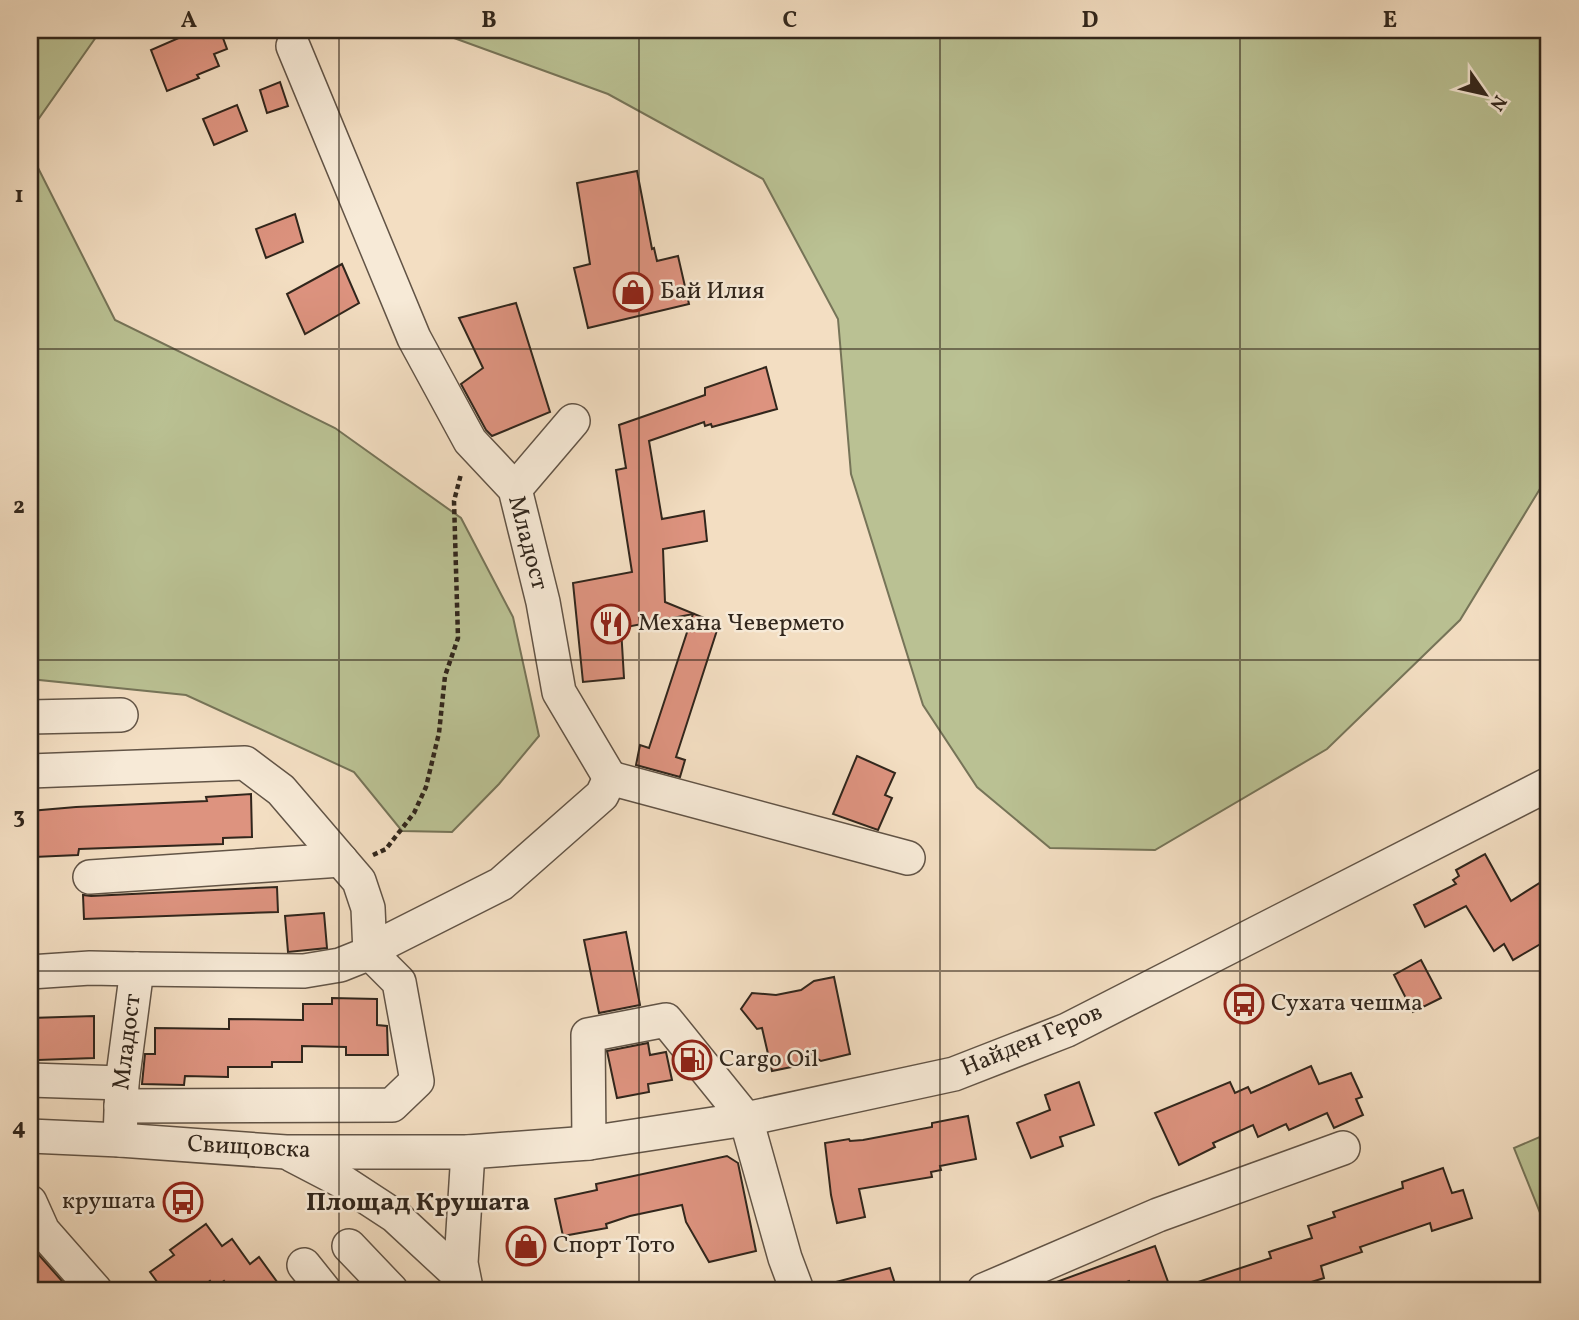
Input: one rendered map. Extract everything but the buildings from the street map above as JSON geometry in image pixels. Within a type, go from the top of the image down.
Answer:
[{"type":"street","name":"Младост","points":[[120,1140],[122,1095],[137,969],[304,971],[340,965],[370,953],[390,940],[501,884],[601,795],[610,778],[559,692],[543,602],[515,489],[470,441],[414,338],[293,46]]},
{"type":"street","points":[[515,489],[573,421]]},
{"type":"street","points":[[30,717],[121,715]]},
{"type":"street","points":[[30,771],[245,763],[281,790],[359,881],[368,908],[370,953],[400,982],[416,1081],[392,1105],[122,1095],[30,1080]]},
{"type":"street","points":[[610,778],[908,858]]},
{"type":"street","name":"Найден Геров","points":[[468,1152],[589,1143],[746,1119],[954,1074],[1066,1030],[1549,783]]},
{"type":"street","points":[[90,877],[341,860]]},
{"type":"street","points":[[30,972],[90,968],[137,969]]},
{"type":"street","points":[[589,1143],[588,1035],[666,1020],[746,1119],[785,1258],[797,1290]]},
{"type":"street","name":"Свищовска","points":[[30,1136],[286,1152],[468,1152]]},
{"type":"street","points":[[984,1290],[1158,1215],[1343,1148]]},
{"type":"street","points":[[286,1152],[340,1180],[395,1216],[465,1285]]},
{"type":"street","points":[[465,1285],[462,1233],[468,1152]]},
{"type":"street","points":[[30,1202],[43,1231],[94,1290]]},
{"type":"street","points":[[349,1246],[391,1290]]},
{"type":"path","points":[[341,860],[366,859],[386,849],[414,813],[426,787],[439,733],[445,676],[458,638],[454,501],[470,441]]},
{"type":"green space","points":[[30,30],[101,30],[30,131]]},
{"type":"green space","points":[[432,30],[1549,30],[1549,474],[1460,620],[1327,749],[1155,850],[1050,848],[977,787],[923,705],[851,474],[838,319],[763,179],[608,94]]},
{"type":"green space","points":[[30,152],[115,320],[335,428],[461,518],[513,617],[539,736],[499,784],[452,832],[402,831],[354,772],[186,695],[30,679]]},
{"type":"green space","points":[[1549,1133],[1549,1229],[1547,1230],[1514,1148]]},
{"type":"place","name":"Бай Илия","points":[[633,292]]},
{"type":"place","name":"Механа Чевермето","points":[[611,624]]},
{"type":"place","name":"Сухата чешма","points":[[1244,1004]]},
{"type":"place","name":"Cargo Oil","points":[[692,1060]]},
{"type":"place","name":"крушата","points":[[183,1202]]},
{"type":"place","name":"Спорт Тото","points":[[526,1246]]},
{"type":"district","name":"Площад Крушата","points":[[418,1203]]}]
